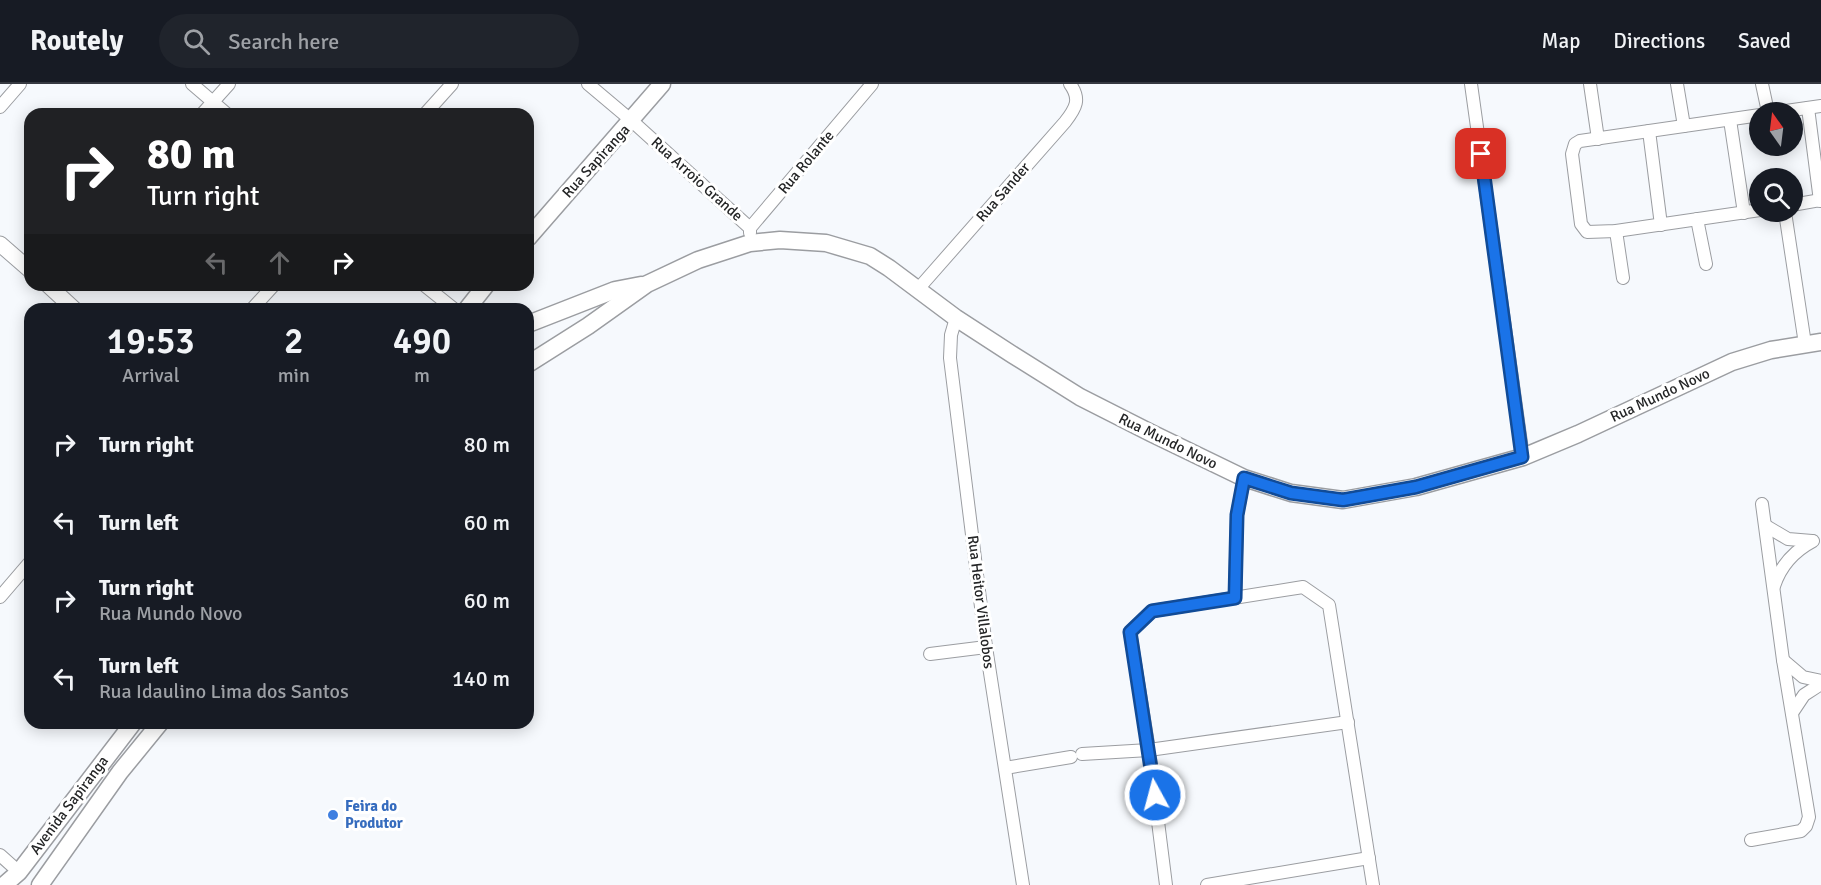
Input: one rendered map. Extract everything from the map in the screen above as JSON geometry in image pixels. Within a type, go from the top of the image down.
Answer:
[{"type":"main road","name":"Rua Sapiranga","points":[[534,231],[662,84]]},
{"type":"main road","name":"Rua Mundo Novo","points":[[534,359],[588,326],[647,284],[750,236],[780,240],[805,240],[842,247],[870,256],[919,288],[956,318],[1080,397],[1244,478],[1291,493],[1343,500],[1416,487],[1522,457],[1578,434],[1732,362],[1771,350],[1813,343]]},
{"type":"main road","name":"Rua Mundo Novo","points":[[534,322],[615,290],[647,284]]},
{"type":"main road","points":[[472,303],[481,291]]},
{"type":"main road","name":"Avenida Sapiranga","points":[[4,885],[19,872],[128,729]]},
{"type":"main road","name":"Avenida Sapiranga","points":[[40,885],[120,772],[155,729]]},
{"type":"street","points":[[0,107],[20,84]]},
{"type":"street","points":[[192,84],[220,108]]},
{"type":"street","points":[[208,108],[229,84]]},
{"type":"street","points":[[430,108],[452,84]]},
{"type":"street","name":"Rua Arroio Grande","points":[[588,84],[632,121],[750,236]]},
{"type":"street","name":"Rua Rolante","points":[[750,236],[872,84]]},
{"type":"street","points":[[1471,84],[1522,457]]},
{"type":"street","points":[[1590,84],[1598,139]]},
{"type":"street","points":[[1677,84],[1684,126]]},
{"type":"street","points":[[1762,84],[1766,102]]},
{"type":"street","name":"Rua Sander","points":[[919,288],[1076,108],[1077,101],[1073,88]]},
{"type":"street","points":[[1803,109],[1821,106]]},
{"type":"street","points":[[1803,203],[1820,200],[1808,108]]},
{"type":"street","points":[[1749,117],[1581,141],[1572,148],[1581,224],[1587,232],[1616,231],[1749,212]]},
{"type":"street","points":[[1730,120],[1744,213]]},
{"type":"street","points":[[1649,131],[1661,225]]},
{"type":"street","points":[[1697,219],[1706,264]]},
{"type":"street","points":[[1787,222],[1813,343]]},
{"type":"street","points":[[1616,231],[1623,278]]},
{"type":"street","points":[[0,244],[24,265]]},
{"type":"street","points":[[55,291],[68,303]]},
{"type":"street","points":[[258,303],[268,291]]},
{"type":"street","points":[[432,291],[446,303]]},
{"type":"street","name":"Rua Heitor Villalobos","points":[[956,318],[951,335],[950,358],[986,647],[1023,885]]},
{"type":"street","points":[[1235,598],[1237,515],[1244,478]]},
{"type":"street","points":[[1751,840],[1801,831],[1815,811],[1792,713],[1762,504]]},
{"type":"street","points":[[1766,526],[1788,539],[1817,540]]},
{"type":"street","points":[[1773,586],[1788,559],[1817,540]]},
{"type":"street","points":[[0,597],[24,569]]},
{"type":"street","points":[[1166,885],[1149,750],[1130,632],[1152,611],[1303,587],[1329,605],[1373,885]]},
{"type":"street","points":[[930,654],[986,647]]},
{"type":"street","points":[[1783,660],[1796,672],[1821,683]]},
{"type":"street","points":[[1792,713],[1804,695],[1821,683]]},
{"type":"street","points":[[1005,768],[1077,755],[1149,750],[1348,722]]},
{"type":"street","points":[[0,855],[19,872]]},
{"type":"street","points":[[1207,885],[1369,858]]},
{"type":"place","name":"Feira do Produtor","points":[[333,815]]},
{"type":"route","points":[[1155,795],[1130,632],[1152,611],[1235,598],[1237,515],[1244,478],[1291,493],[1343,500],[1416,487],[1522,457],[1481,154]]}]
